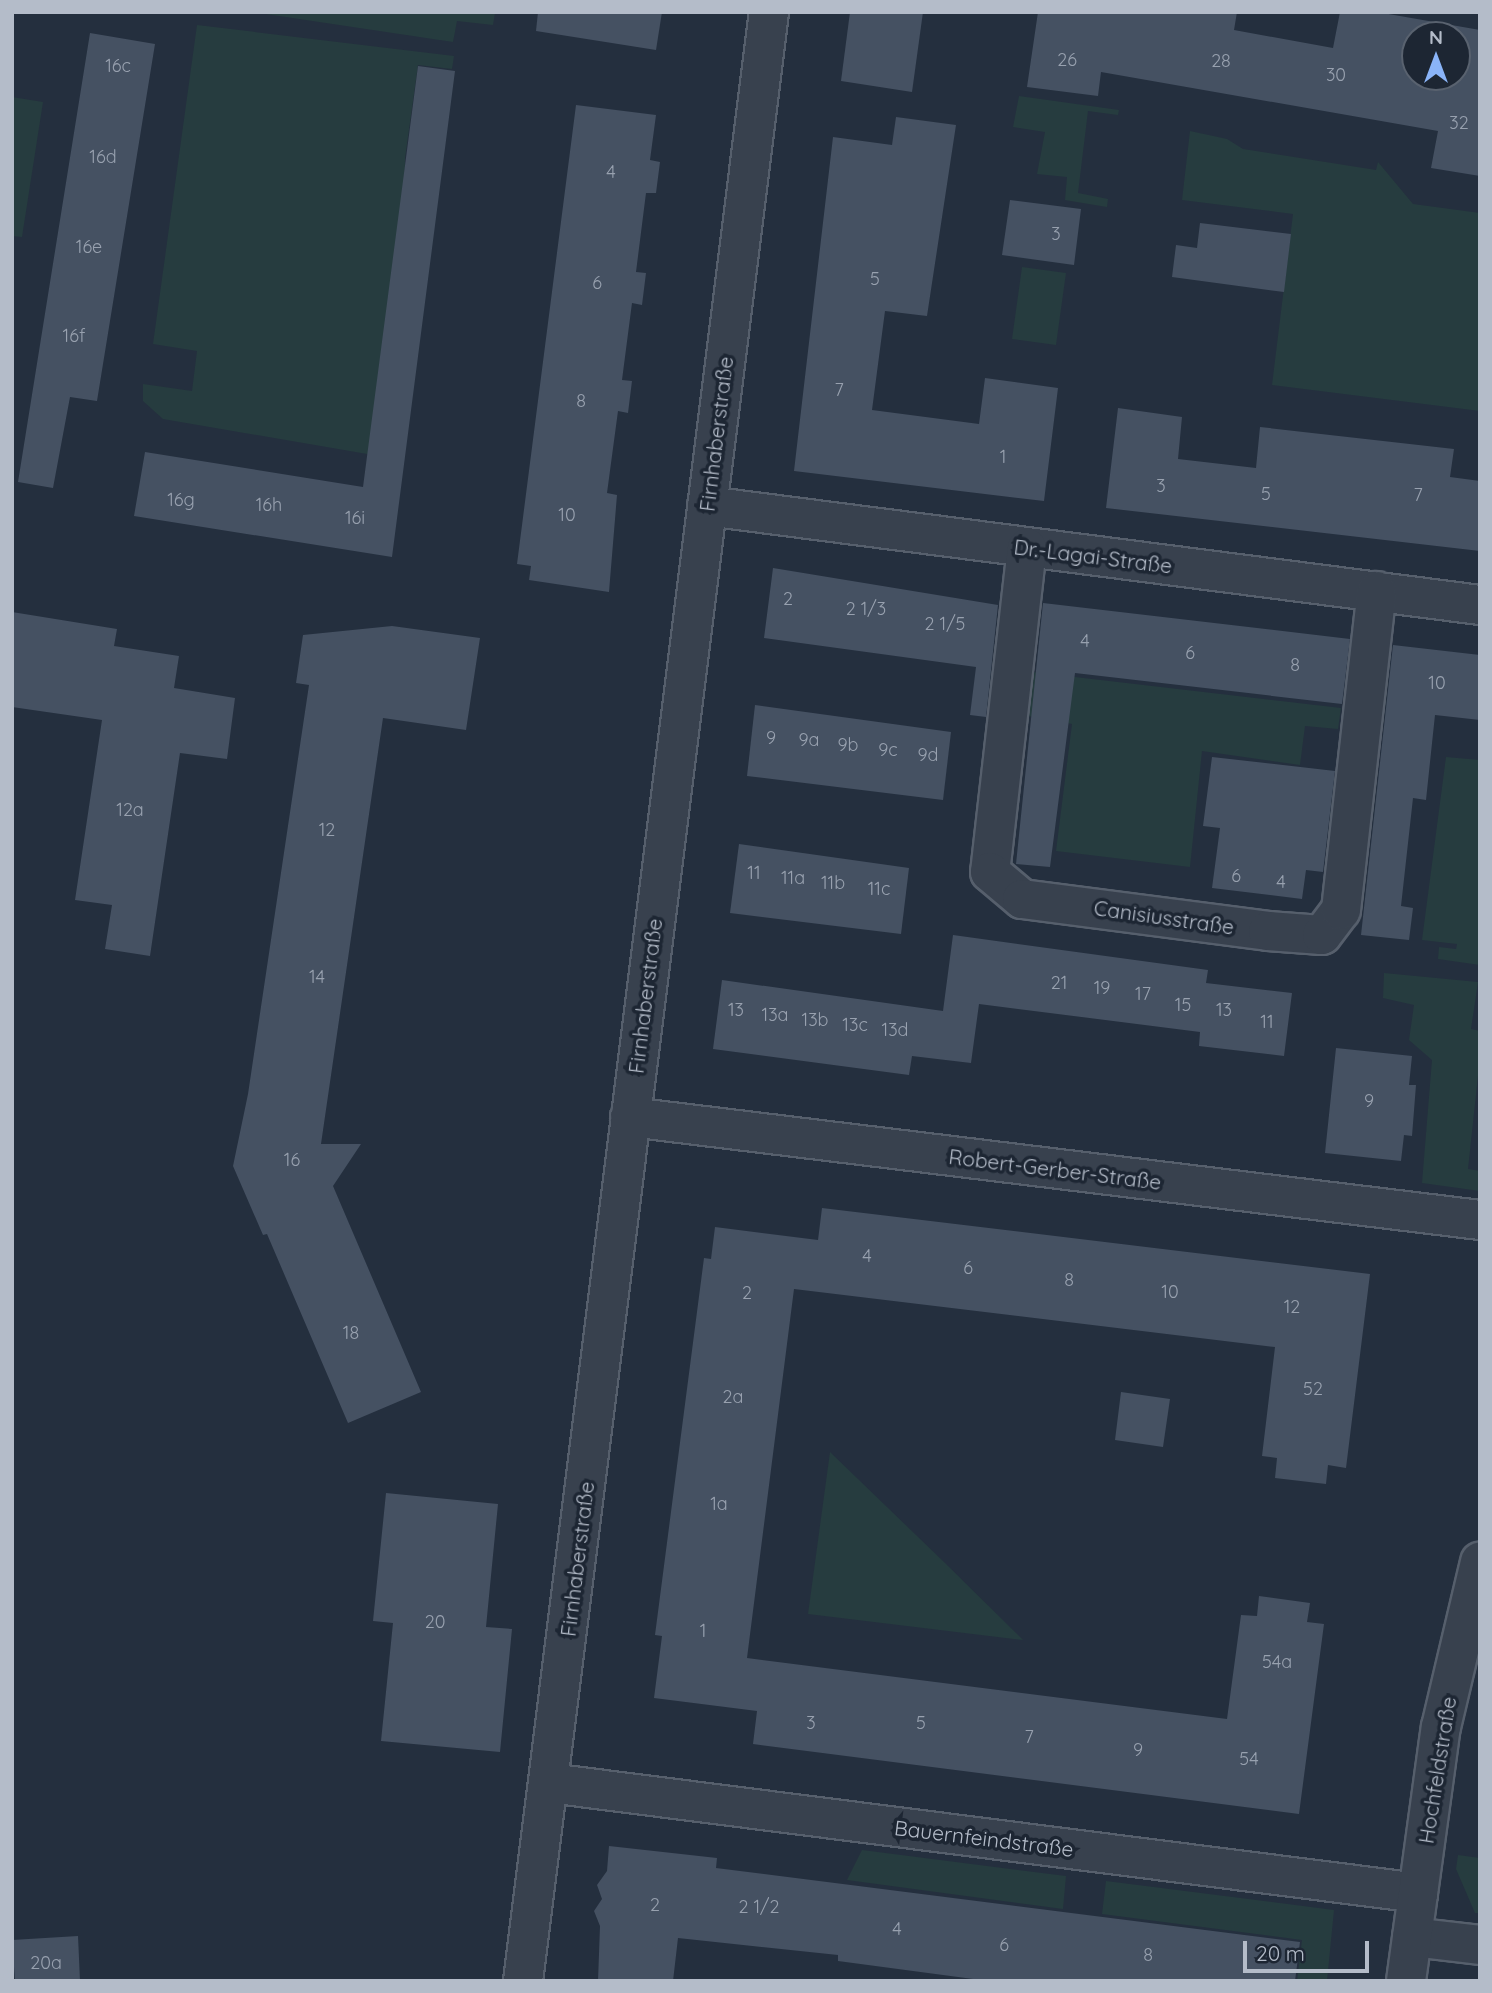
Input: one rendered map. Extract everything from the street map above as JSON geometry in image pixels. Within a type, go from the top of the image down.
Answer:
[{"type":"street","name":"Firnhaberstraße","points":[[523,1981],[769,12]]},
{"type":"street","name":"Dr.-Lagai-Straße","points":[[707,506],[1480,605]]},
{"type":"street","name":"Canisiusstraße","points":[[1027,548],[990,872],[1022,899],[1268,931],[1322,935],[1341,910],[1377,591]]},
{"type":"street","name":"Robert-Gerber-Straße","points":[[630,1117],[1480,1220]]},
{"type":"street","name":"Hochfeldstraße","points":[[1406,1981],[1441,1727],[1480,1562]]},
{"type":"street","name":"Bauernfeindstraße","points":[[549,1783],[1418,1893]]},
{"type":"street","points":[[1412,1937],[1480,1945]]},
{"type":"green space","points":[[253,12],[513,12],[495,13],[493,25],[457,21],[453,42]]},
{"type":"green space","points":[[197,25],[454,56],[452,69],[418,65],[405,158],[402,460],[163,419],[143,401],[143,384],[192,391],[197,351],[153,344]]},
{"type":"green space","points":[[1019,96],[1119,110],[1118,115],[1088,111],[1078,193],[1108,199],[1107,207],[1065,200],[1067,177],[1037,174],[1045,132],[1013,127]]},
{"type":"green space","points":[[12,97],[43,102],[22,237],[12,236]]},
{"type":"green space","points":[[1190,131],[1227,139],[1243,149],[1376,170],[1378,162],[1413,204],[1480,213],[1480,411],[1272,385],[1293,214],[1182,200]]},
{"type":"green space","points":[[1022,267],[1066,273],[1056,345],[1012,339]]},
{"type":"green space","points":[[1032,672],[1341,708],[1338,729],[1305,726],[1300,765],[1202,751],[1190,867],[1056,851],[1072,724],[1028,716]]},
{"type":"green space","points":[[1446,757],[1480,760],[1480,965],[1438,959],[1439,947],[1456,949],[1457,944],[1422,940]]},
{"type":"green space","points":[[1384,973],[1478,982],[1471,1029],[1480,1031],[1480,1057],[1468,1169],[1480,1171],[1480,1191],[1422,1183],[1432,1060],[1409,1040],[1414,1005],[1383,998]]},
{"type":"green space","points":[[830,1452],[945,1563],[1023,1640],[808,1614]]},
{"type":"green space","points":[[862,1850],[1066,1876],[1063,1909],[847,1880]]},
{"type":"green space","points":[[1458,1855],[1480,1858],[1480,1913],[1475,1913],[1456,1869]]},
{"type":"green space","points":[[1106,1881],[1334,1910],[1327,1981],[1297,1981],[1302,1940],[1102,1914]]},
{"type":"building","points":[[538,12],[662,12],[656,50],[536,31]]},
{"type":"building","points":[[850,12],[923,12],[912,92],[841,81]]},
{"type":"building","points":[[1038,12],[1237,12],[1234,30],[1333,48],[1340,12],[1377,12],[1428,21],[1401,21],[1401,91],[1471,91],[1471,28],[1480,30],[1480,176],[1431,168],[1438,131],[1101,72],[1098,96],[1027,87]]},
{"type":"building","points":[[90,33],[155,44],[97,401],[70,397],[53,488],[18,482]]},
{"type":"building","points":[[418,66],[455,71],[392,557],[134,516],[145,452],[363,487]]},
{"type":"building","points":[[576,105],[656,115],[650,160],[660,162],[656,193],[646,193],[636,272],[646,273],[642,305],[632,303],[622,380],[632,381],[628,413],[618,411],[607,493],[617,495],[609,592],[529,580],[531,566],[517,564]]},
{"type":"building","points":[[896,117],[956,125],[927,316],[885,311],[872,410],[979,424],[985,378],[1058,388],[1044,501],[794,471],[833,137],[892,145]]},
{"type":"building","points":[[1010,200],[1081,209],[1074,265],[1002,255]]},
{"type":"building","points":[[1200,223],[1291,234],[1284,292],[1172,277],[1176,245],[1197,248]]},
{"type":"building","points":[[1118,408],[1182,417],[1178,459],[1256,468],[1260,427],[1454,449],[1450,477],[1480,481],[1480,551],[1106,508]]},
{"type":"building","points":[[773,568],[998,605],[986,717],[970,715],[976,667],[764,638]]},
{"type":"building","points":[[1043,603],[1350,639],[1342,704],[1075,673],[1050,867],[1016,864]]},
{"type":"building","points":[[12,612],[117,629],[114,646],[179,656],[174,688],[235,698],[227,759],[180,753],[150,956],[105,949],[112,905],[75,900],[102,720],[12,707]]},
{"type":"building","points":[[392,626],[480,638],[466,730],[383,718],[321,1144],[361,1144],[333,1186],[421,1392],[348,1423],[267,1234],[263,1235],[233,1166],[248,1094],[309,685],[296,683],[303,635]]},
{"type":"building","points":[[1393,645],[1480,655],[1480,720],[1435,715],[1426,800],[1413,798],[1401,906],[1413,908],[1409,940],[1361,935]]},
{"type":"building","points":[[755,705],[951,732],[943,800],[747,776]]},
{"type":"building","points":[[1212,757],[1335,771],[1323,872],[1306,870],[1302,899],[1212,888],[1220,828],[1203,826]]},
{"type":"building","points":[[739,844],[909,868],[901,934],[730,913]]},
{"type":"building","points":[[953,935],[1208,970],[1206,983],[1292,993],[1284,1056],[1199,1046],[1200,1032],[979,1004],[971,1063],[912,1056],[909,1075],[713,1049],[722,980],[943,1011]]},
{"type":"building","points":[[1336,1048],[1412,1056],[1409,1085],[1416,1085],[1412,1136],[1404,1135],[1401,1161],[1325,1153]]},
{"type":"building","points":[[822,1208],[1370,1274],[1346,1468],[1328,1465],[1326,1484],[1275,1478],[1277,1458],[1262,1456],[1275,1347],[794,1289],[747,1658],[1227,1719],[1241,1615],[1257,1616],[1259,1596],[1310,1603],[1307,1622],[1324,1624],[1299,1814],[753,1744],[757,1711],[654,1698],[662,1636],[655,1635],[704,1258],[711,1259],[715,1227],[818,1240]]},
{"type":"building","points":[[1121,1392],[1170,1399],[1163,1447],[1115,1440]]},
{"type":"building","points":[[386,1493],[498,1504],[486,1627],[512,1629],[500,1752],[381,1741],[393,1623],[373,1621]]},
{"type":"building","points":[[609,1846],[717,1858],[716,1868],[1300,1942],[1295,1981],[988,1981],[838,1961],[838,1955],[678,1938],[673,1981],[598,1981],[600,1926],[594,1911],[602,1899],[597,1885],[607,1871]]},
{"type":"building","points":[[78,1936],[80,1981],[15,1981],[12,1940]]}]
